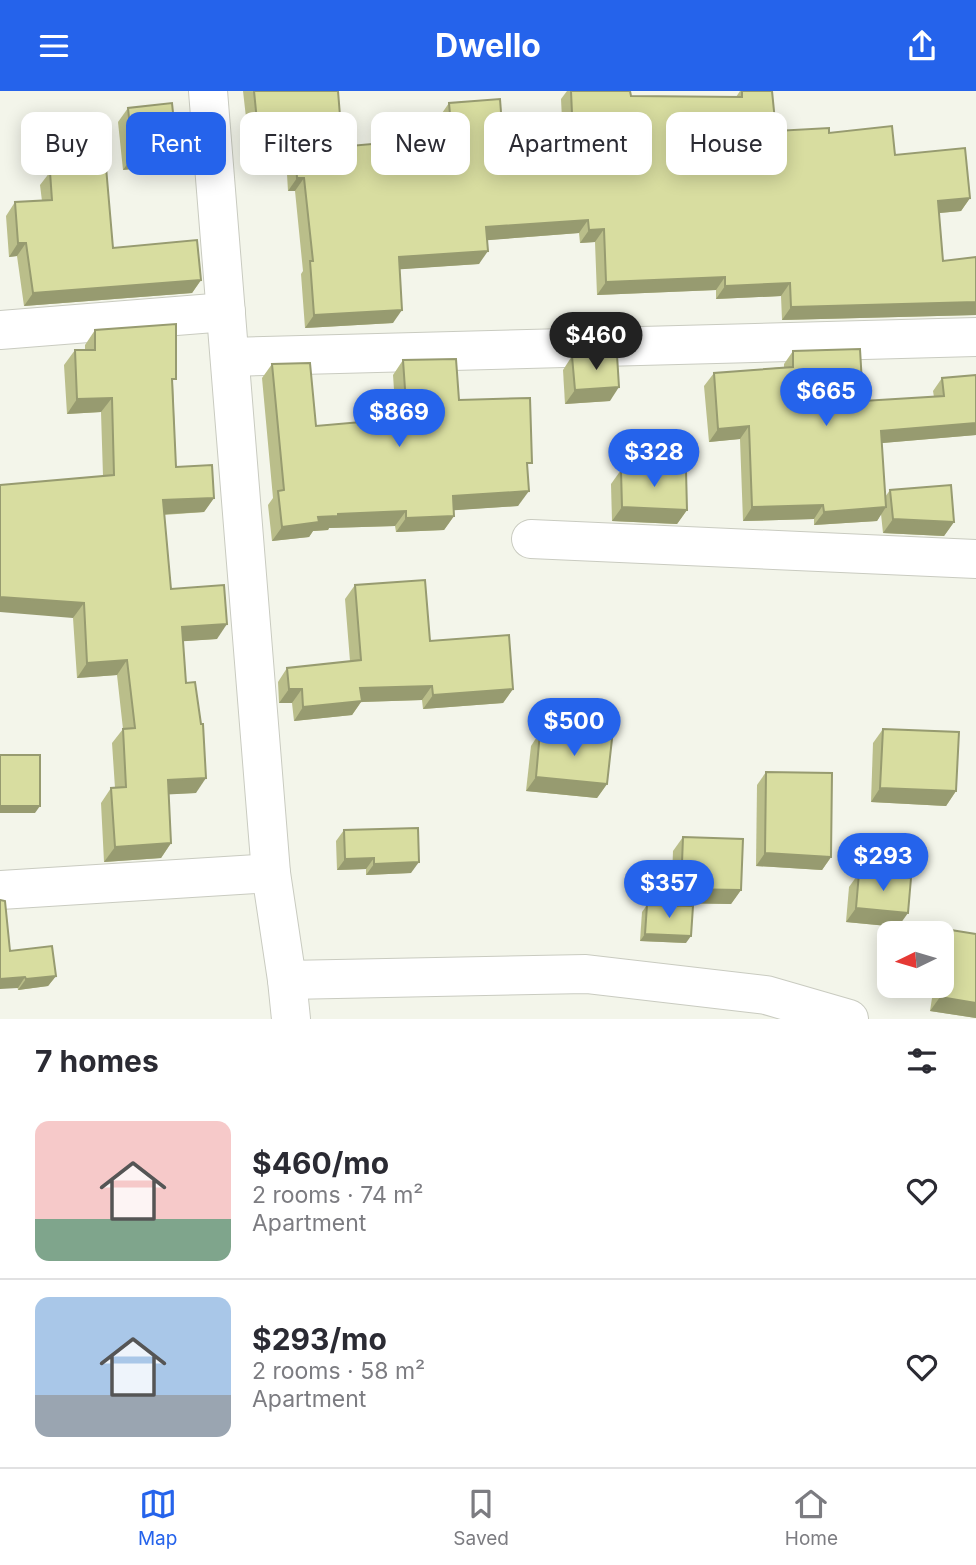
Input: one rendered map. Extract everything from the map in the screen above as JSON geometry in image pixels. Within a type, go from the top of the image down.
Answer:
[{"type":"street","points":[[208,91],[271,873],[291,1019]]},
{"type":"street","points":[[0,330],[226,312]]},
{"type":"street","points":[[230,358],[976,337]]},
{"type":"street","points":[[531,539],[976,559]]},
{"type":"street","points":[[0,890],[271,873]]},
{"type":"street","points":[[287,980],[586,974],[766,995],[849,1019]]},
{"type":"building","points":[[254,91],[338,91],[340,112],[256,112]]},
{"type":"building","points":[[571,91],[630,91],[631,96],[742,97],[742,91],[772,91],[774,112],[666,112],[666,175],[787,175],[787,130],[829,128],[829,133],[892,126],[895,155],[965,148],[970,198],[938,201],[943,261],[976,257],[976,302],[791,307],[790,283],[725,286],[725,277],[606,282],[604,229],[589,230],[588,220],[486,227],[488,251],[399,257],[402,310],[314,315],[310,261],[313,261],[304,178],[297,178],[297,175],[357,175],[357,145],[371,144],[371,175],[470,175],[470,112],[450,112],[449,103],[500,99],[501,112],[484,112],[484,175],[652,175],[652,112],[572,112]]},
{"type":"building","points":[[172,103],[173,112],[128,112],[128,108]]},
{"type":"building","points":[[50,175],[107,175],[113,248],[197,240],[201,280],[33,293],[26,243],[18,243],[15,202],[52,200]]},
{"type":"building","points":[[176,324],[176,379],[172,379],[176,467],[212,465],[214,498],[163,500],[171,589],[224,585],[227,624],[182,627],[186,683],[195,682],[203,724],[206,778],[168,780],[171,843],[115,847],[111,788],[126,787],[123,729],[135,728],[127,660],[87,663],[84,603],[0,597],[0,485],[114,475],[112,398],[77,399],[75,350],[95,350],[95,330]]},
{"type":"building","points":[[860,349],[863,401],[944,396],[942,378],[976,375],[976,423],[881,431],[886,507],[824,512],[823,505],[752,507],[749,426],[718,429],[714,373],[793,367],[793,351]]},
{"type":"building","points":[[617,355],[619,387],[575,390],[572,356]]},
{"type":"building","points":[[456,359],[459,400],[530,398],[532,463],[527,463],[529,491],[453,496],[454,516],[406,518],[406,511],[338,514],[318,517],[319,522],[282,527],[278,491],[284,490],[272,364],[310,363],[316,426],[407,418],[403,360]]},
{"type":"building","points":[[621,470],[686,470],[687,510],[622,507]]},
{"type":"building","points":[[951,485],[954,522],[893,519],[890,490]]},
{"type":"building","points":[[425,580],[430,641],[509,635],[513,689],[433,695],[432,686],[360,688],[362,701],[303,707],[302,689],[289,689],[287,668],[361,660],[355,585]]},
{"type":"building","points":[[883,729],[959,732],[956,791],[880,788]]},
{"type":"building","points":[[540,732],[612,739],[607,784],[536,777]]},
{"type":"building","points":[[0,755],[40,755],[40,806],[0,806]]},
{"type":"building","points":[[766,772],[832,773],[831,857],[765,853]]},
{"type":"building","points":[[418,828],[419,862],[374,864],[374,858],[345,859],[344,830]]},
{"type":"building","points":[[683,837],[743,839],[741,890],[681,889]]},
{"type":"building","points":[[859,873],[911,878],[908,913],[856,908]]},
{"type":"building","points":[[0,900],[5,901],[10,951],[52,946],[56,976],[0,979]]},
{"type":"building","points":[[647,905],[693,906],[691,936],[645,934]]},
{"type":"building","points":[[954,930],[976,934],[976,1003],[946,998],[954,998]]}]
